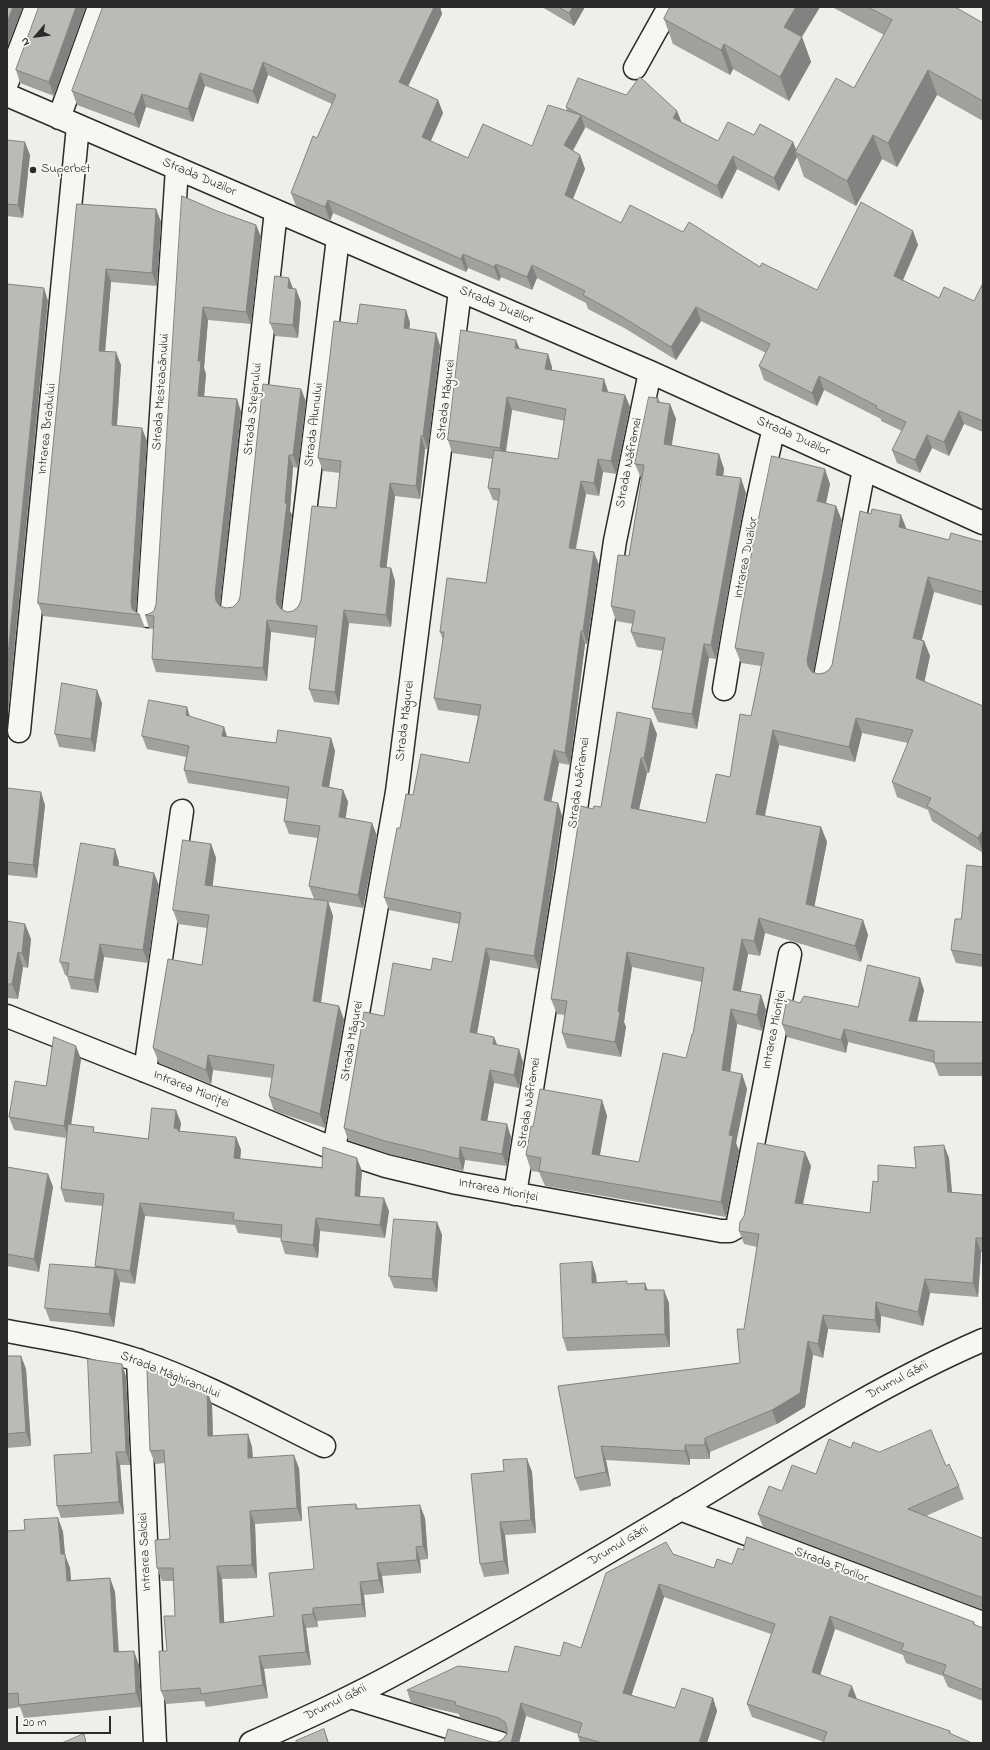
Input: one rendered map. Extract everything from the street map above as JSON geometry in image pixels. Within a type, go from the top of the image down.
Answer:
[{"type":"street","points":[[7,83],[36,7]]},
{"type":"street","name":"Intrarea Bradului","points":[[18,731],[68,122],[99,7]]},
{"type":"street","points":[[635,68],[669,7]]},
{"type":"street","name":"Strada Duzilor","points":[[7,95],[650,372],[983,523]]},
{"type":"street","name":"Strada Mesteacănului","points":[[148,616],[177,168]]},
{"type":"street","name":"Strada Stejarului","points":[[232,608],[276,211]]},
{"type":"street","name":"Strada Alunului","points":[[293,612],[338,238]]},
{"type":"street","name":"Strada Măgurei","points":[[334,1149],[397,792],[460,291]]},
{"type":"street","name":"Strada Năframei","points":[[515,1194],[567,871],[615,541],[640,412],[650,372]]},
{"type":"street","name":"Intrarea Duzilor","points":[[724,689],[765,464],[774,428]]},
{"type":"street","points":[[825,677],[864,469]]},
{"type":"street","points":[[145,1071],[182,811]]},
{"type":"street","name":"Intrarea Mioriței","points":[[7,1016],[334,1149],[386,1166],[457,1183],[515,1194],[721,1231],[730,1231],[737,1227],[790,954]]},
{"type":"street","name":"Strada Măghiranului","points":[[7,1331],[73,1343],[138,1360],[208,1389],[324,1446]]},
{"type":"street","name":"Drumul Gării","points":[[251,1743],[401,1671],[550,1587],[888,1386],[944,1357],[983,1340]]},
{"type":"street","name":"Intrarea Salciei","points":[[138,1360],[155,1743]]},
{"type":"street","name":"Strada Florilor","points":[[680,1509],[983,1623]]},
{"type":"street","points":[[351,1696],[500,1743]]},
{"type":"building","points":[[7,7],[13,7],[7,22]]},
{"type":"building","points":[[39,7],[76,7],[49,82],[16,70]]},
{"type":"building","points":[[103,7],[434,7],[399,82],[438,100],[422,137],[468,158],[483,124],[532,146],[548,105],[581,115],[564,145],[580,155],[565,195],[621,223],[630,205],[683,232],[689,222],[760,267],[762,263],[817,290],[861,202],[913,231],[894,276],[939,298],[944,287],[974,301],[983,283],[983,421],[959,411],[944,442],[927,435],[915,460],[892,450],[906,422],[876,408],[877,406],[819,376],[812,393],[759,366],[770,344],[696,307],[671,347],[621,316],[583,295],[585,291],[532,265],[527,277],[496,264],[494,267],[463,254],[461,259],[328,200],[325,207],[291,193],[313,136],[317,138],[336,95],[263,62],[253,91],[200,73],[188,109],[142,94],[134,114],[72,91]]},
{"type":"building","points":[[559,7],[573,7],[569,13]]},
{"type":"building","points":[[670,7],[796,7],[784,27],[802,37],[780,77],[724,44],[721,50],[664,19]]},
{"type":"building","points":[[868,7],[955,7],[983,23],[983,101],[928,70],[888,143],[873,135],[847,181],[795,152],[836,78],[854,88],[892,20]]},
{"type":"building","points":[[640,77],[677,111],[673,118],[718,141],[728,122],[754,135],[760,124],[793,142],[774,178],[733,156],[717,186],[566,107],[578,78],[626,95]]},
{"type":"building","points":[[7,140],[25,142],[18,205],[7,204]]},
{"type":"building","points":[[182,196],[256,225],[246,312],[203,307],[198,361],[201,361],[198,396],[237,399],[215,594],[216,601],[220,606],[226,608],[233,607],[238,602],[240,597],[263,384],[301,389],[293,455],[289,455],[285,503],[287,503],[276,598],[277,604],[281,609],[287,612],[293,611],[298,607],[301,601],[312,506],[336,508],[341,461],[318,458],[334,321],[357,324],[360,304],[406,310],[404,328],[436,333],[423,436],[421,436],[416,486],[390,483],[380,567],[391,568],[386,615],[344,610],[335,692],[309,689],[317,626],[267,620],[263,668],[152,659],[154,616],[145,615],[154,611],[156,604]]},
{"type":"building","points":[[77,204],[156,209],[152,273],[106,269],[99,351],[116,352],[112,425],[142,428],[131,602],[132,609],[140,615],[38,603]]},
{"type":"building","points":[[275,276],[289,278],[288,288],[296,289],[293,325],[270,323]]},
{"type":"building","points":[[7,284],[44,288],[7,664]]},
{"type":"building","points":[[461,330],[516,340],[515,348],[548,354],[545,369],[604,379],[602,391],[625,395],[611,461],[598,459],[594,483],[581,481],[569,548],[594,552],[583,631],[581,631],[565,753],[554,750],[544,800],[558,803],[534,956],[486,948],[470,1032],[494,1037],[493,1044],[519,1049],[514,1075],[490,1070],[481,1120],[507,1124],[502,1154],[460,1147],[459,1159],[385,1141],[344,1128],[364,1012],[384,1016],[393,963],[431,970],[433,958],[452,962],[461,913],[384,897],[397,828],[400,828],[406,794],[413,795],[421,754],[469,763],[481,705],[434,698],[444,632],[440,632],[447,578],[486,583],[500,489],[488,488],[494,450],[558,459],[566,409],[507,397],[500,448],[448,440]]},
{"type":"building","points":[[649,397],[658,398],[657,402],[670,404],[664,444],[719,454],[716,475],[741,478],[711,645],[704,644],[692,714],[652,708],[665,638],[631,632],[635,611],[611,606],[618,555],[629,556],[644,465],[635,464]]},
{"type":"building","points":[[772,456],[825,469],[817,501],[836,506],[807,660],[808,666],[812,672],[818,674],[824,673],[829,670],[832,665],[860,511],[871,514],[872,509],[901,515],[899,527],[949,540],[951,533],[983,542],[983,592],[928,577],[913,638],[924,641],[916,678],[983,706],[983,830],[978,838],[927,806],[931,798],[892,782],[913,730],[856,718],[849,747],[773,730],[756,814],[821,827],[806,904],[863,920],[855,946],[759,918],[754,941],[742,939],[733,990],[761,995],[757,1015],[731,1009],[722,1070],[742,1074],[729,1135],[733,1136],[721,1202],[539,1171],[541,1158],[526,1155],[540,1089],[602,1100],[592,1154],[639,1162],[663,1053],[686,1058],[693,1034],[704,968],[627,952],[615,1042],[562,1033],[567,1001],[551,999],[581,806],[593,809],[594,806],[601,807],[617,712],[651,719],[644,758],[641,758],[631,808],[706,823],[716,774],[730,777],[740,714],[751,716],[764,653],[735,648],[753,545]]},
{"type":"building","points":[[62,683],[97,690],[91,739],[55,734]]},
{"type":"building","points":[[149,700],[187,707],[186,715],[224,727],[222,736],[276,743],[278,730],[331,738],[322,786],[343,790],[339,817],[372,823],[358,895],[309,886],[320,826],[284,821],[289,787],[184,770],[189,746],[142,736]]},
{"type":"building","points":[[7,788],[41,792],[33,865],[7,862]]},
{"type":"building","points":[[183,840],[211,844],[205,885],[328,901],[313,1001],[339,1006],[320,1114],[269,1096],[274,1065],[208,1055],[206,1070],[153,1048],[168,959],[202,965],[209,915],[173,910]]},
{"type":"building","points":[[81,843],[115,849],[113,865],[154,873],[143,950],[100,944],[94,980],[67,976],[69,963],[60,962]]},
{"type":"building","points":[[967,865],[983,867],[983,955],[951,950],[955,919],[961,919]]},
{"type":"building","points":[[7,921],[25,924],[22,953],[18,952],[12,984],[7,984]]},
{"type":"building","points":[[868,965],[920,978],[909,1021],[983,1022],[983,1063],[934,1063],[934,1051],[844,1029],[841,1040],[782,1024],[787,999],[800,1003],[804,996],[858,1007]]},
{"type":"building","points":[[54,1037],[76,1046],[64,1126],[9,1117],[15,1081],[46,1086]]},
{"type":"building","points":[[152,1108],[176,1110],[174,1128],[178,1129],[178,1131],[236,1137],[234,1158],[322,1168],[323,1147],[357,1158],[355,1196],[384,1198],[380,1225],[316,1218],[313,1245],[281,1241],[282,1225],[233,1220],[234,1213],[140,1203],[130,1271],[95,1266],[104,1194],[61,1189],[68,1124],[94,1127],[93,1132],[148,1139]]},
{"type":"building","points":[[758,1143],[805,1152],[795,1203],[870,1213],[873,1181],[878,1182],[878,1165],[916,1168],[914,1147],[944,1145],[948,1192],[983,1195],[983,1238],[976,1238],[973,1283],[925,1279],[918,1312],[876,1302],[875,1320],[823,1315],[818,1344],[808,1341],[800,1393],[772,1410],[705,1438],[705,1445],[685,1445],[685,1451],[601,1446],[606,1472],[575,1478],[558,1386],[740,1363],[737,1329],[744,1329],[759,1234],[739,1231],[740,1222],[744,1216]]},
{"type":"building","points":[[7,1167],[48,1174],[34,1259],[7,1254]]},
{"type":"building","points":[[394,1219],[437,1222],[432,1279],[389,1276]]},
{"type":"building","points":[[592,1262],[592,1283],[627,1281],[627,1284],[645,1283],[645,1290],[664,1290],[665,1334],[563,1338],[560,1264]]},
{"type":"building","points":[[50,1264],[115,1269],[109,1314],[45,1308]]},
{"type":"building","points":[[7,1356],[21,1356],[26,1432],[7,1434]]},
{"type":"building","points":[[88,1359],[122,1364],[126,1452],[116,1452],[119,1502],[57,1506],[54,1455],[91,1453]]},
{"type":"building","points":[[149,1369],[170,1376],[170,1379],[207,1391],[208,1436],[248,1434],[248,1458],[294,1455],[297,1508],[250,1511],[252,1565],[217,1566],[220,1623],[274,1616],[269,1573],[314,1569],[308,1507],[356,1504],[356,1509],[420,1505],[423,1546],[416,1547],[417,1560],[377,1563],[379,1580],[360,1582],[362,1604],[313,1608],[313,1614],[302,1615],[306,1652],[259,1656],[263,1685],[201,1694],[200,1688],[161,1691],[159,1651],[167,1651],[164,1616],[175,1616],[173,1568],[157,1568],[155,1540],[170,1539],[164,1450],[150,1451],[147,1371]]},
{"type":"building","points":[[931,1430],[946,1466],[949,1464],[959,1486],[908,1509],[982,1538],[983,1598],[758,1514],[769,1486],[782,1491],[792,1465],[816,1474],[829,1439],[851,1448],[853,1442],[879,1452]]},
{"type":"building","points":[[527,1459],[531,1520],[500,1522],[504,1561],[480,1564],[471,1474],[504,1471],[503,1460]]},
{"type":"building","points":[[58,1518],[61,1554],[65,1554],[67,1581],[110,1578],[114,1652],[134,1651],[136,1693],[19,1705],[18,1693],[7,1694],[7,1531],[25,1530],[24,1520]]},
{"type":"building","points":[[747,1537],[974,1622],[973,1624],[983,1628],[983,1690],[943,1674],[946,1665],[901,1650],[904,1644],[830,1616],[812,1672],[852,1686],[848,1696],[950,1731],[949,1733],[972,1743],[823,1743],[827,1732],[747,1704],[775,1624],[659,1584],[623,1693],[675,1708],[682,1688],[713,1698],[699,1743],[602,1743],[578,1736],[582,1723],[521,1703],[511,1743],[444,1743],[448,1729],[492,1742],[498,1742],[507,1734],[507,1728],[505,1722],[499,1718],[455,1705],[456,1702],[407,1690],[458,1666],[508,1672],[515,1646],[560,1656],[564,1642],[581,1648],[606,1573],[666,1542],[673,1554],[714,1568],[717,1559],[732,1564],[738,1548],[743,1550]]},
{"type":"building","points":[[324,1729],[328,1743],[296,1743],[296,1741]]},
{"type":"building","points":[[84,1734],[86,1743],[62,1743]]},
{"type":"place","name":"Superbet","points":[[33,170]]}]
